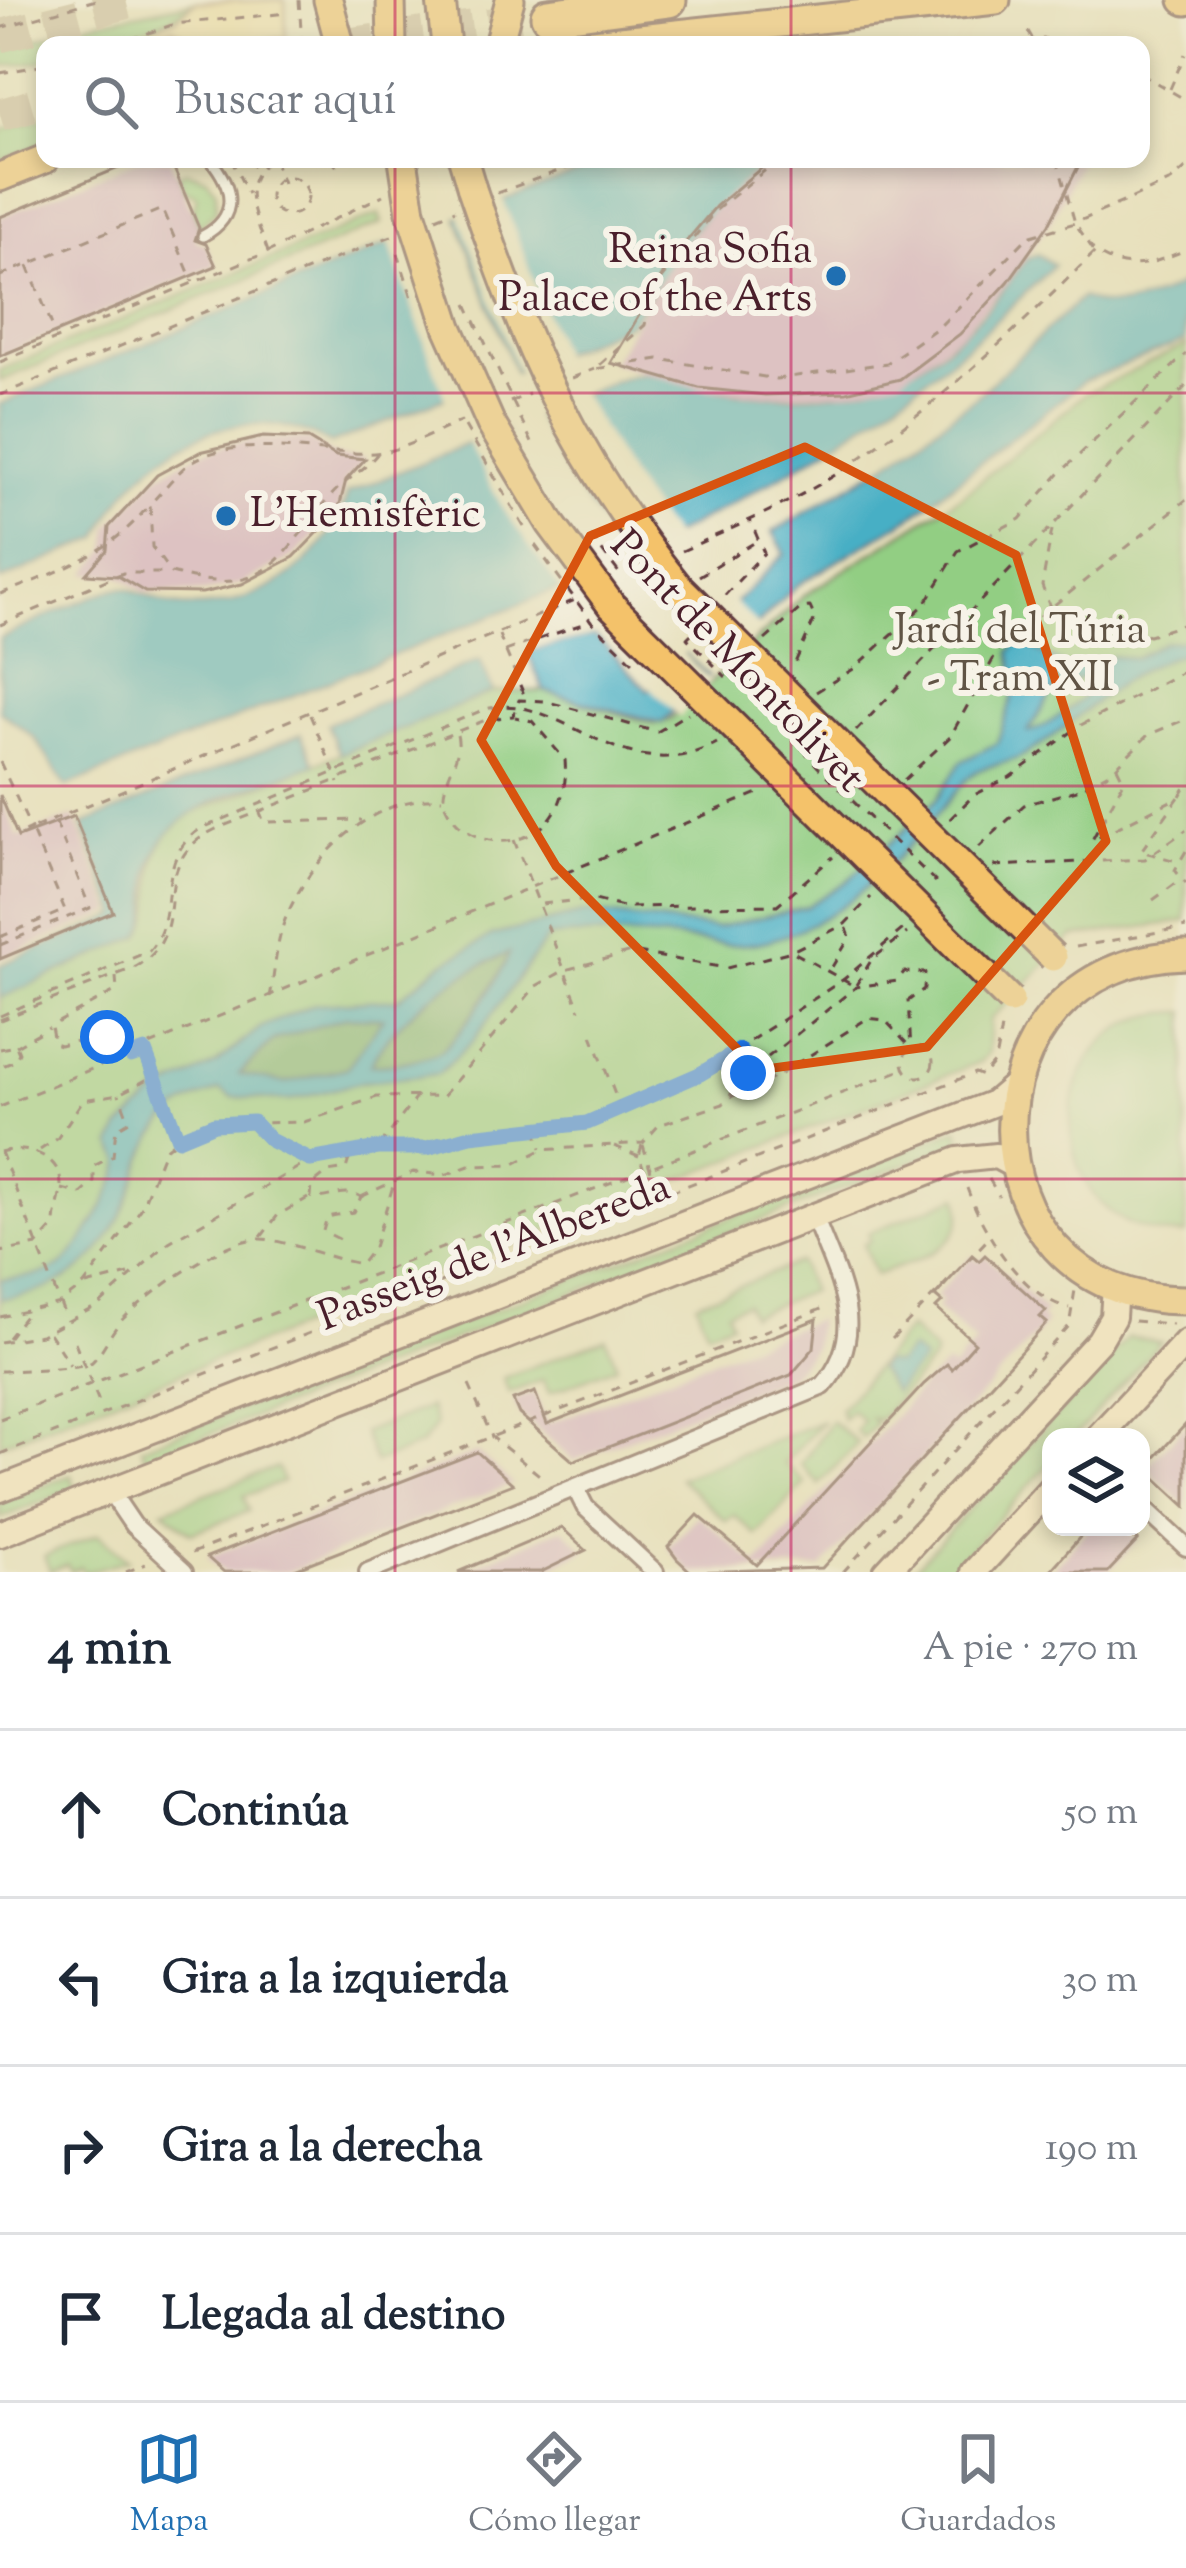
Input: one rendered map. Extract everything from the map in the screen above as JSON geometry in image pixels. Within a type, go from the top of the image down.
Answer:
[{"type":"highway","points":[[548,16],[669,0]]},
{"type":"main road","points":[[328,0],[338,36]]},
{"type":"main road","points":[[391,0],[392,36]]},
{"type":"main road","points":[[441,0],[445,36]]},
{"type":"main road","points":[[500,36],[510,0]]},
{"type":"main road","points":[[658,36],[996,0]]},
{"type":"main road","points":[[0,177],[36,163]]},
{"type":"main road","name":"Pont de Montolivet","points":[[467,168],[520,329],[572,438],[626,522],[677,585],[1057,960],[1094,979]]},
{"type":"main road","name":"Pont de Montolivet","points":[[404,198],[448,327],[490,424],[551,524],[611,605],[1013,1004],[1031,1042]]},
{"type":"main road","points":[[1186,955],[1126,964],[1094,979],[1058,1007],[1031,1042],[1014,1086],[1009,1124],[1013,1165],[1044,1232],[1079,1268],[1115,1287],[1186,1300]]},
{"type":"main road","name":"Passeig de l'Albereda","points":[[0,1489],[994,1103],[1014,1086]]},
{"type":"main road","name":"Passeig de l'Albereda","points":[[0,1534],[958,1160],[995,1156],[1013,1165]]},
{"type":"main road","points":[[886,1572],[1099,1341],[1113,1317],[1115,1287]]},
{"type":"main road","points":[[1106,1428],[1186,1342]]},
{"type":"main road","points":[[974,1572],[1042,1498]]},
{"type":"street","points":[[368,1572],[808,1396],[834,1373],[844,1354],[850,1313],[814,1216]]},
{"type":"street","points":[[110,1491],[133,1525],[184,1572]]},
{"type":"street","points":[[577,1491],[585,1508],[655,1572]]},
{"type":"street","points":[[1150,1513],[1186,1547]]},
{"type":"lane","points":[[203,236],[223,223],[231,201],[217,168]]},
{"type":"path","points":[[0,28],[96,0]]},
{"type":"path","points":[[299,0],[301,36]]},
{"type":"path","points":[[140,36],[175,24],[288,14]]},
{"type":"path","points":[[1028,31],[1031,36]]},
{"type":"path","points":[[1170,89],[1185,54]]},
{"type":"path","points":[[0,73],[36,67]]},
{"type":"path","points":[[1152,84],[1186,100]]},
{"type":"path","points":[[235,168],[268,252]]},
{"type":"path","points":[[249,196],[260,168]]},
{"type":"path","points":[[277,168],[282,180]]},
{"type":"path","points":[[441,233],[437,218],[476,194],[562,168]]},
{"type":"path","points":[[768,168],[716,210],[652,290],[645,326],[596,369],[659,359],[776,379],[887,363],[940,326],[1028,237],[1076,223],[1172,181],[1186,168]]},
{"type":"path","points":[[1060,168],[1076,223],[1095,252],[1112,264],[1133,268],[1186,251]]},
{"type":"path","points":[[297,179],[307,191],[304,206],[296,213],[284,214],[271,203],[270,191],[282,180],[297,179]]},
{"type":"path","points":[[476,194],[498,202]]},
{"type":"path","points":[[0,362],[404,198]]},
{"type":"path","points":[[0,395],[404,198]]},
{"type":"path","points":[[0,276],[162,209],[194,284]]},
{"type":"path","points":[[664,559],[834,476],[997,350],[1095,252]]},
{"type":"path","points":[[28,264],[57,337]]},
{"type":"path","points":[[460,286],[540,459]]},
{"type":"path","points":[[807,696],[855,668],[925,604],[958,551],[1020,519],[1059,473],[1186,354]]},
{"type":"path","points":[[850,737],[1186,386]]},
{"type":"path","points":[[0,595],[101,551],[126,534],[187,465],[208,454],[279,448],[325,455],[377,453],[361,475],[328,499],[298,543],[260,572],[218,584],[170,573],[123,573],[0,625]]},
{"type":"path","points":[[1051,610],[1186,500]]},
{"type":"path","points":[[150,503],[152,547],[170,573]]},
{"type":"path","points":[[1052,528],[1042,586],[1051,610],[1077,621],[1148,635],[1186,624]]},
{"type":"path","points":[[587,531],[623,578]]},
{"type":"path","name":"Pont de Montolivet","points":[[669,539],[684,558]]},
{"type":"path","points":[[699,576],[758,540]]},
{"type":"path","name":"Pont de Montolivet","points":[[716,593],[733,610]]},
{"type":"path","points":[[17,835],[582,597]]},
{"type":"path","points":[[755,649],[800,608],[810,607],[815,618],[789,675]]},
{"type":"path","points":[[506,652],[591,621]]},
{"type":"path","name":"Pont de Montolivet","points":[[750,626],[766,643]]},
{"type":"path","points":[[499,635],[526,698]]},
{"type":"path","name":"Pont de Montolivet","points":[[783,659],[800,676]]},
{"type":"path","points":[[942,827],[974,795],[1010,777],[1081,725],[1186,670]]},
{"type":"path","points":[[0,1018],[149,951],[163,929],[170,862],[190,836],[483,710],[513,706],[526,698],[657,732],[692,709]]},
{"type":"path","points":[[513,706],[514,716]]},
{"type":"path","points":[[513,706],[652,760],[694,752],[724,739]]},
{"type":"path","points":[[310,713],[339,783]]},
{"type":"path","points":[[772,713],[941,887]]},
{"type":"path","points":[[0,1018],[146,961],[162,945],[169,928],[171,880],[182,852],[200,836],[488,719],[514,716],[532,721],[562,752],[566,780],[556,817],[544,829],[514,840],[470,830],[456,820],[443,800]]},
{"type":"path","points":[[968,858],[1024,805],[1080,790],[1118,766],[1148,734],[1186,719]]},
{"type":"path","name":"Pont de Montolivet","points":[[850,725],[867,742]]},
{"type":"path","points":[[443,800],[459,749],[456,734]]},
{"type":"path","points":[[0,761],[65,910],[0,937]]},
{"type":"path","points":[[1118,766],[1124,781],[1092,841],[1179,797]]},
{"type":"path","name":"Pont de Montolivet","points":[[901,775],[918,792]]},
{"type":"path","points":[[0,1107],[145,1051],[774,786]]},
{"type":"path","points":[[1177,861],[1141,851],[1186,786]]},
{"type":"path","points":[[270,998],[286,916],[323,861],[363,820],[403,799],[443,800]]},
{"type":"path","points":[[934,808],[951,825]]},
{"type":"path","points":[[260,810],[264,822],[363,820]]},
{"type":"path","points":[[0,945],[90,908],[55,819]]},
{"type":"path","points":[[514,840],[580,1010]]},
{"type":"path","points":[[968,842],[1002,874]]},
{"type":"path","points":[[1177,861],[1186,851]]},
{"type":"path","points":[[1154,900],[1183,882],[1177,861]]},
{"type":"path","points":[[0,1317],[60,1303],[84,1285],[141,1209],[164,1150],[178,1139],[214,1124],[304,1122],[377,1097],[443,1096],[536,986],[565,970],[631,952],[728,968],[792,951],[844,924],[878,891]]},
{"type":"path","points":[[3,1341],[49,1332],[99,1305],[169,1242],[310,1160],[587,1123],[700,1074],[844,979],[914,917]]},
{"type":"path","points":[[832,968],[850,937],[844,924]]},
{"type":"path","points":[[1057,960],[1078,945],[1186,927]]},
{"type":"path","points":[[792,951],[832,968],[856,987]]},
{"type":"path","points":[[639,1156],[643,1143],[659,1125],[723,1104],[748,1073],[856,987],[925,973],[924,989],[908,1001],[911,1048],[904,1069]]},
{"type":"path","points":[[0,1048],[16,1046],[117,990],[116,976]]},
{"type":"path","points":[[0,1454],[990,1072],[998,1030],[1013,1004]]},
{"type":"path","points":[[729,1097],[776,1077],[868,1018],[885,1020],[911,1048],[925,1048],[932,1055],[932,1069],[925,1076],[911,1076],[904,1069]]},
{"type":"path","points":[[51,1026],[54,1043],[107,1037],[126,1046],[131,1056]]},
{"type":"path","points":[[592,1035],[620,1106]]},
{"type":"path","points":[[0,1067],[18,1058],[16,1046]]},
{"type":"path","points":[[740,1050],[748,1073]]},
{"type":"path","points":[[145,1051],[178,1139]]},
{"type":"path","points":[[0,1419],[904,1069]]},
{"type":"path","points":[[38,1150],[57,1138],[83,1100],[119,1094],[156,1075]]},
{"type":"path","points":[[925,1076],[930,1092]]},
{"type":"path","points":[[62,1189],[81,1194],[94,1183],[94,1166],[113,1156],[112,1136],[129,1121],[119,1094]]},
{"type":"path","points":[[378,1148],[392,1123],[418,1095]]},
{"type":"path","points":[[253,1122],[270,1140],[310,1160]]},
{"type":"path","points":[[536,1128],[541,1150]]},
{"type":"path","points":[[643,1143],[657,1199]]},
{"type":"path","points":[[260,1238],[278,1215],[311,1197],[324,1199],[340,1192],[361,1196],[413,1172],[445,1175],[469,1166],[512,1165],[541,1150],[643,1143]]},
{"type":"path","points":[[0,1252],[38,1245],[55,1225],[62,1189],[59,1174],[38,1150],[20,1146],[0,1152],[38,1245],[46,1264],[68,1322]]},
{"type":"path","points":[[612,1146],[639,1156],[648,1168]]},
{"type":"path","points":[[311,1197],[312,1185],[328,1172],[346,1169],[351,1153]]},
{"type":"path","points":[[85,1366],[124,1318],[224,1250],[260,1238],[361,1264],[374,1247],[395,1181]]},
{"type":"path","points":[[967,1188],[990,1237],[1037,1290],[1069,1308]]},
{"type":"path","points":[[339,1239],[323,1231],[327,1217],[353,1212],[361,1196]]},
{"type":"path","points":[[892,1339],[990,1237]]},
{"type":"path","points":[[84,1285],[134,1273]]},
{"type":"path","points":[[843,1572],[1063,1333],[1076,1307]]},
{"type":"path","points":[[192,1553],[826,1308]]},
{"type":"path","points":[[3,1341],[29,1311]]},
{"type":"path","points":[[49,1332],[70,1364]]},
{"type":"path","points":[[75,1342],[101,1407]]},
{"type":"path","points":[[0,1371],[85,1366]]},
{"type":"path","points":[[469,1385],[492,1437],[543,1478]]},
{"type":"path","points":[[126,1572],[146,1564]]},
{"type":"highlighted area","points":[[805,447],[1016,555],[1106,841],[927,1047],[758,1070],[556,866],[481,740],[590,536]]},
{"type":"green space","points":[[196,2],[161,23],[122,36],[47,36]]},
{"type":"green space","points":[[36,39],[36,62],[0,67],[0,50]]},
{"type":"green space","points":[[36,119],[36,147],[0,161],[0,130]]},
{"type":"green space","points":[[187,171],[206,177],[216,190],[216,211],[199,227],[193,212],[197,195],[184,190],[177,174]]},
{"type":"green space","points":[[379,214],[382,223],[0,381],[0,370]]},
{"type":"green space","name":"Jardí del Túria - Tram XII","points":[[1186,345],[1186,921],[1073,937],[990,1020],[988,1053],[980,1062],[0,1444],[0,998],[140,936],[148,919],[156,857],[173,827],[192,813],[493,692],[544,691],[655,724],[670,720],[805,595],[963,495],[1085,394]]},
{"type":"green space","points":[[509,953],[479,1006],[445,1047],[421,1058],[370,1065],[396,1029],[430,998]]},
{"type":"green space","points":[[1186,1012],[1186,1234],[1136,1227],[1100,1202],[1078,1166],[1071,1124],[1078,1082],[1100,1046],[1136,1020]]},
{"type":"green space","points":[[347,1017],[384,1018],[347,1068],[285,1083],[239,1075],[274,1040]]},
{"type":"green space","points":[[958,1129],[962,1142],[146,1459],[141,1447]]},
{"type":"green space","points":[[959,1196],[961,1214],[948,1240],[922,1258],[875,1275],[863,1244],[870,1241],[868,1233]]},
{"type":"green space","points":[[799,1262],[811,1291],[751,1315],[746,1303],[727,1311],[731,1322],[707,1331],[696,1303]]},
{"type":"green space","points":[[909,1328],[935,1353],[933,1360],[879,1420],[871,1418],[876,1424],[863,1438],[856,1431],[863,1421],[851,1410],[843,1419],[840,1409]]},
{"type":"green space","points":[[1128,1337],[1161,1342],[1082,1428],[1044,1428]]},
{"type":"green space","points":[[606,1338],[617,1366],[549,1393],[543,1380],[509,1393],[503,1378]]},
{"type":"green space","points":[[429,1407],[436,1425],[421,1445],[375,1463],[363,1432]]},
{"type":"green space","points":[[823,1421],[784,1463],[805,1483],[756,1535],[734,1515],[726,1521],[679,1478]]},
{"type":"green space","points":[[831,1421],[858,1443],[819,1484],[801,1464]]},
{"type":"green space","points":[[1042,1430],[1042,1472],[949,1572],[911,1572]]},
{"type":"green space","points":[[277,1467],[283,1482],[244,1496],[249,1511],[191,1533],[163,1510]]},
{"type":"green space","points":[[71,1475],[76,1489],[0,1518],[0,1502]]},
{"type":"green space","points":[[98,1534],[128,1560],[84,1572],[81,1567],[71,1571],[67,1564],[50,1571],[44,1556]]},
{"type":"sand","points":[[285,0],[286,36],[187,36],[173,28],[149,36],[127,36],[175,20],[196,2]]},
{"type":"water","points":[[590,168],[762,168],[698,226],[630,323],[515,373],[457,217]]},
{"type":"water","points":[[431,226],[487,381],[331,444],[296,429],[261,424],[227,427],[195,438],[138,478],[99,538],[0,581],[0,404]]},
{"type":"water","points":[[1038,254],[1054,265],[905,395],[801,464],[627,559],[568,476],[536,416],[638,374],[737,393],[786,396],[868,386],[936,354],[967,329],[1027,258]]},
{"type":"water","points":[[1186,282],[1185,341],[1084,381],[914,515],[796,586],[724,659],[702,637],[785,553],[773,532],[889,462],[976,397],[1082,297],[1121,305]]},
{"type":"water","points":[[505,428],[598,573],[66,787],[35,738],[0,711],[0,638],[121,588],[167,604],[202,606],[257,594],[304,563],[323,543],[348,493]]},
{"type":"water","points":[[595,635],[648,690],[685,654],[708,676],[662,723],[544,691],[527,651]]},
{"type":"water","points":[[1186,640],[1186,653],[1138,672],[1018,758],[973,773],[879,876],[827,916],[798,930],[738,945],[632,936],[548,937],[473,1041],[438,1074],[362,1082],[288,1101],[232,1097],[220,1090],[188,1104],[157,1133],[115,1227],[87,1263],[49,1287],[0,1299],[0,1280],[57,1268],[86,1235],[118,1173],[121,1161],[113,1145],[120,1129],[158,1093],[214,1065],[261,1027],[315,1004],[398,999],[440,965],[493,935],[586,913],[715,928],[806,907],[846,882],[897,837],[937,799],[961,762],[997,743],[1016,687],[1010,651],[1020,641],[1066,666],[1112,656],[1135,658],[1164,642]],"holes":[[[1101,675],[1080,699],[1028,732],[1055,688]],[[509,953],[479,1006],[445,1047],[413,1060],[370,1065],[412,1013],[449,984]],[[347,1017],[383,1018],[347,1068],[285,1083],[239,1074],[274,1040]]]},
{"type":"water","points":[[480,660],[493,692],[340,754],[327,724]]},
{"type":"water","points":[[301,734],[315,764],[220,798],[177,824],[162,842],[152,863],[147,919],[140,936],[0,998],[0,965],[118,915],[82,825]]},
{"type":"water","points":[[910,1349],[923,1360],[894,1392],[878,1369],[883,1362],[896,1364]]},
{"type":"pier","points":[[500,192],[563,359],[520,378],[458,210]]},
{"type":"pier","points":[[431,220],[491,385],[447,404],[387,237]]},
{"type":"pier","points":[[580,392],[641,494],[677,540],[633,562],[571,474],[535,410]]},
{"type":"pier","points":[[503,423],[603,570],[602,577],[563,593],[504,510],[465,438]]},
{"type":"pier","points":[[732,599],[762,629],[728,663],[697,633]]},
{"type":"pier","points":[[596,629],[648,682],[680,650],[711,681],[680,717],[596,635],[521,652],[525,646]]},
{"type":"building","points":[[118,168],[174,168],[199,228],[195,240],[206,244],[216,266],[0,356],[0,217]]},
{"type":"building","name":"Reina Sofia Palace of the Arts","points":[[761,168],[1077,168],[1049,224],[1008,282],[960,334],[900,379],[846,392],[765,395],[699,388],[611,363],[673,257],[716,206]]},
{"type":"building","name":"L'Hemisfèric","points":[[263,437],[308,439],[336,456],[365,459],[346,480],[338,512],[294,557],[242,584],[202,593],[145,592],[118,576],[86,574],[107,550],[109,527],[157,475],[200,452]]},
{"type":"building","points":[[0,795],[18,837],[74,816],[113,912],[0,959]]},
{"type":"building","points":[[972,1255],[979,1261],[985,1255],[1046,1311],[1040,1317],[1047,1323],[822,1568],[691,1572],[668,1547],[698,1515],[757,1565],[924,1384],[947,1364],[952,1369],[975,1343],[936,1308],[942,1302],[935,1296]]},
{"type":"building","points":[[817,1319],[814,1348],[791,1375],[573,1461],[519,1414],[513,1400],[535,1392],[547,1424]]},
{"type":"building","points":[[1186,1424],[1186,1506],[1150,1473],[1150,1463]]},
{"type":"building","points":[[477,1452],[513,1484],[287,1572],[224,1572],[207,1557]]},
{"type":"building","points":[[562,1528],[586,1550],[541,1572],[458,1572]]},
{"type":"building","points":[[1081,1536],[1134,1536],[1138,1540],[1108,1572],[1049,1572]]},
{"type":"tunnel","points":[[0,36],[137,0]]},
{"type":"tunnel","points":[[406,36],[548,16]]},
{"type":"tunnel","points":[[0,115],[36,105]]},
{"type":"place","name":"Reina Sofia Palace of the Arts","points":[[836,276]]},
{"type":"place","name":"L'Hemisfèric","points":[[226,516]]},
{"type":"route","points":[[107,1037],[126,1046],[131,1056],[145,1051],[178,1139],[214,1124],[253,1122],[270,1140],[310,1160],[587,1123],[700,1074],[740,1050],[748,1073]]}]
